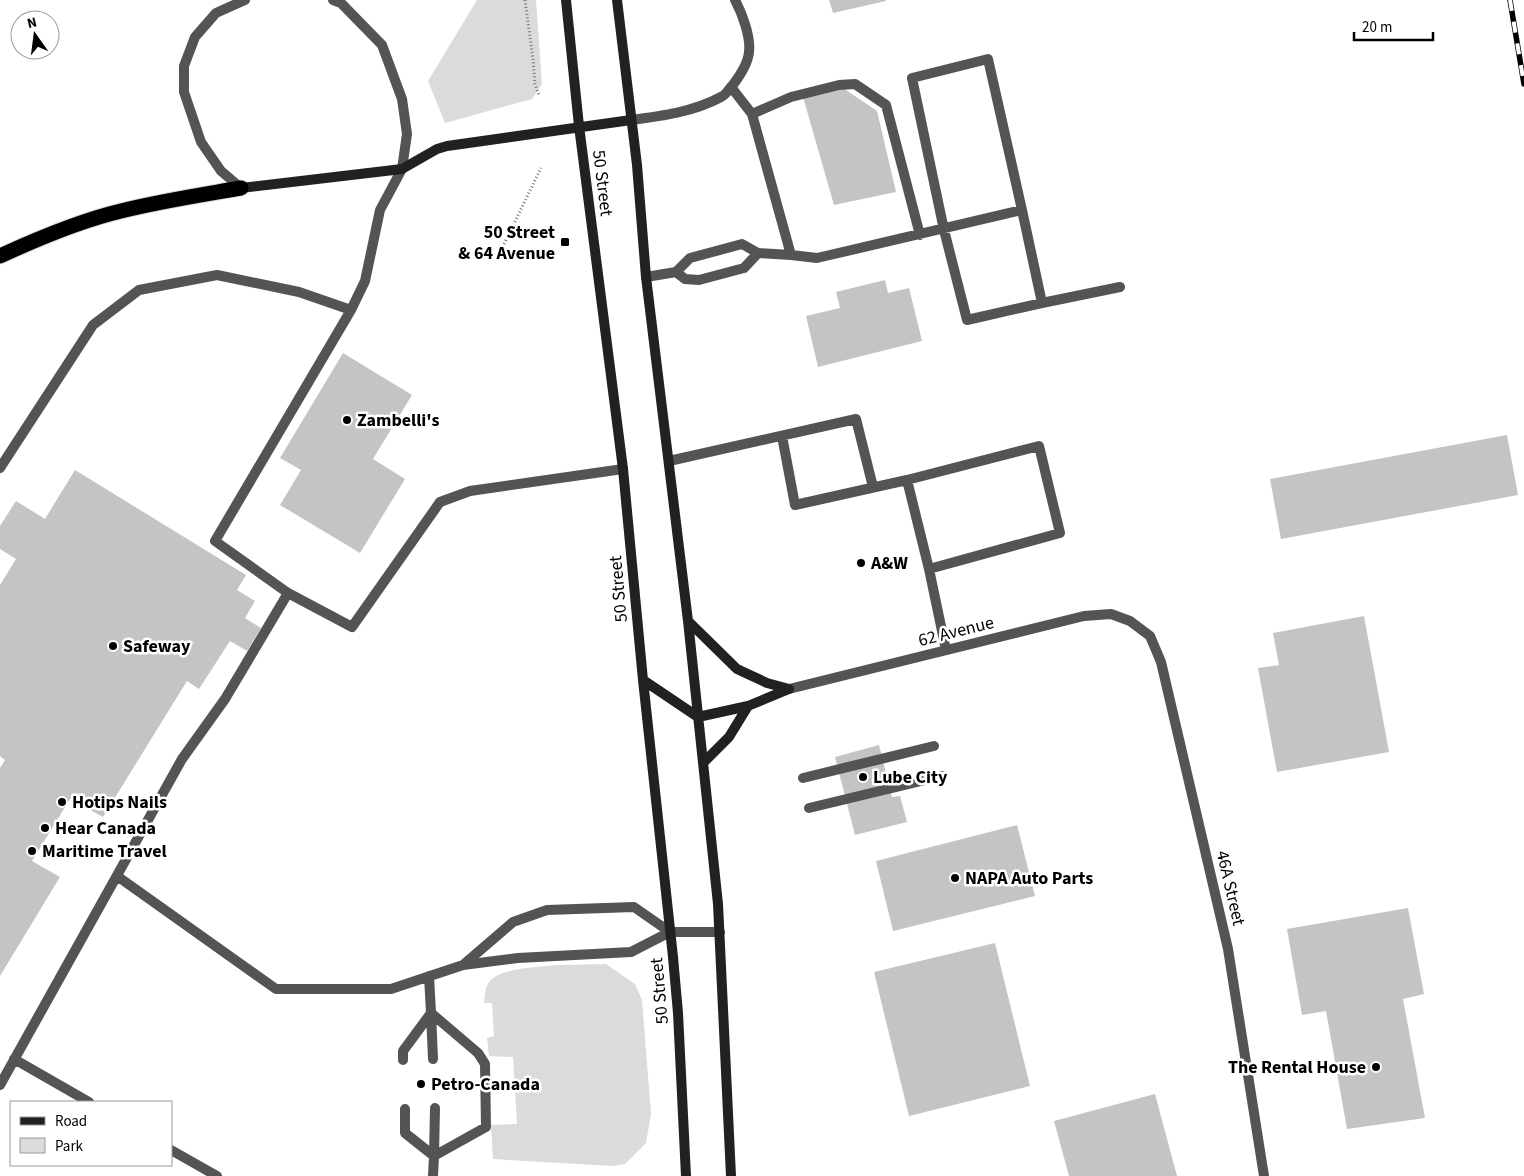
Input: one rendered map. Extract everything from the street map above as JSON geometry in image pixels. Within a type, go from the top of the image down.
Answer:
[{"type":"highway","points":[[0,256],[34,240],[120,211],[169,200],[241,188]]},
{"type":"main road","name":"50 Street","points":[[566,0],[579,126],[623,469],[678,1014],[686,1176]]},
{"type":"main road","name":"50 Street","points":[[617,0],[646,277],[688,621],[720,932],[730,1176]]},
{"type":"main road","points":[[241,188],[402,169],[437,149],[447,146],[631,120]]},
{"type":"main road","points":[[688,621],[737,669],[767,683],[789,689]]},
{"type":"main road","points":[[643,680],[698,717],[748,706],[789,689]]},
{"type":"main road","points":[[702,763],[729,737],[748,706]]},
{"type":"street","points":[[241,188],[221,171],[201,142],[184,92],[184,66],[195,37],[216,13],[245,0]]},
{"type":"street","points":[[631,120],[667,115],[700,107],[724,96],[740,77],[749,52],[746,30],[735,0]]},
{"type":"street","points":[[337,1],[382,45],[402,99],[407,134],[402,169],[380,210],[365,281],[351,310],[215,542],[288,593],[352,627],[440,502],[470,491],[623,469]]},
{"type":"street","points":[[1042,303],[988,59],[912,78],[944,230],[966,320],[1120,287]]},
{"type":"street","points":[[752,114],[790,97],[839,85],[855,84],[886,105],[920,235]]},
{"type":"street","points":[[731,87],[752,114],[791,255]]},
{"type":"street","points":[[646,277],[676,272],[690,258],[742,244],[758,253],[817,258],[944,230],[1022,210]]},
{"type":"street","points":[[676,272],[684,279],[698,280],[744,268],[758,253]]},
{"type":"street","points":[[0,468],[93,325],[138,290],[217,275],[299,292],[351,310]]},
{"type":"street","points":[[669,461],[856,420],[872,487]]},
{"type":"street","points":[[782,436],[795,505],[906,480],[1039,446],[1060,533],[929,569]]},
{"type":"street","points":[[906,480],[929,569],[946,650]]},
{"type":"street","points":[[0,1084],[182,759],[225,699],[288,593]]},
{"type":"street","name":"62 Avenue","points":[[789,689],[1084,616],[1111,614],[1130,621]]},
{"type":"street","name":"46A Street","points":[[1130,621],[1150,636],[1161,662],[1228,949],[1264,1176]]},
{"type":"street","points":[[803,778],[934,746]]},
{"type":"street","points":[[809,808],[942,776]]},
{"type":"street","points":[[117,876],[276,989],[391,989],[463,965],[518,958],[631,952],[670,932],[720,932]]},
{"type":"street","points":[[463,965],[513,922],[548,910],[634,907],[670,932]]},
{"type":"street","points":[[429,976],[434,1059]]},
{"type":"street","points":[[404,1060],[403,1050],[431,1012]]},
{"type":"street","points":[[431,1012],[478,1053],[485,1064],[486,1127],[434,1156]]},
{"type":"street","points":[[14,1059],[87,1101]]},
{"type":"street","points":[[433,1176],[435,1108]]},
{"type":"street","points":[[405,1109],[405,1133],[434,1156]]},
{"type":"street","points":[[172,1151],[217,1176]]},
{"type":"path","points":[[525,0],[535,84],[539,95]]},
{"type":"path","points":[[504,244],[541,168]]},
{"type":"green space","points":[[477,0],[536,0],[542,84],[532,99],[445,123],[428,81]]},
{"type":"green space","points":[[606,964],[635,984],[642,1000],[651,1114],[646,1143],[625,1164],[613,1166],[493,1159],[491,1125],[517,1124],[513,1057],[489,1056],[487,1038],[494,1036],[492,1003],[484,1003],[488,984],[492,979],[501,974],[529,967]]},
{"type":"building","points":[[829,0],[886,0],[886,1],[833,13]]},
{"type":"building","points":[[843,88],[877,111],[896,192],[834,205],[803,97]]},
{"type":"building","points":[[885,280],[888,293],[909,288],[922,341],[818,367],[806,316],[840,308],[836,292]]},
{"type":"building","points":[[343,353],[412,395],[373,459],[405,479],[360,553],[280,505],[301,470],[280,458]]},
{"type":"building","points":[[1507,435],[1518,495],[1281,539],[1270,479]]},
{"type":"building","name":"Safeway","points":[[75,470],[246,575],[237,590],[255,601],[245,618],[261,628],[247,651],[230,641],[199,689],[187,681],[103,817],[70,799],[32,861],[60,877],[0,976],[0,768],[5,760],[0,756],[0,585],[16,559],[0,549],[0,526],[16,501],[45,519]]},
{"type":"building","points":[[1364,616],[1389,752],[1277,772],[1258,668],[1279,665],[1273,633]]},
{"type":"building","name":"Lube City","points":[[879,745],[892,797],[900,796],[907,822],[855,835],[835,757]]},
{"type":"building","name":"NAPA Auto Parts","points":[[1017,825],[1035,896],[893,931],[876,861]]},
{"type":"building","name":"The Rental House","points":[[1408,908],[1424,994],[1403,999],[1425,1118],[1347,1129],[1326,1011],[1302,1015],[1287,929]]},
{"type":"building","points":[[995,943],[1030,1086],[909,1116],[874,972]]},
{"type":"building","points":[[1155,1094],[1177,1176],[1069,1176],[1054,1121]]},
{"type":"railway","points":[[1510,0],[1524,84]]},
{"type":"place","name":"50 Street & 64 Avenue","points":[[565,242]]},
{"type":"place","name":"Zambelli's","points":[[347,420]]},
{"type":"place","name":"A&W","points":[[861,563]]},
{"type":"place","name":"Safeway","points":[[113,646]]},
{"type":"place","name":"Lube City","points":[[863,777]]},
{"type":"place","name":"Hotips Nails","points":[[62,802]]},
{"type":"place","name":"Hear Canada","points":[[45,828]]},
{"type":"place","name":"Maritime Travel","points":[[32,851]]},
{"type":"place","name":"NAPA Auto Parts","points":[[955,878]]},
{"type":"place","name":"The Rental House","points":[[1376,1067]]},
{"type":"place","name":"Petro-Canada","points":[[421,1084]]}]
